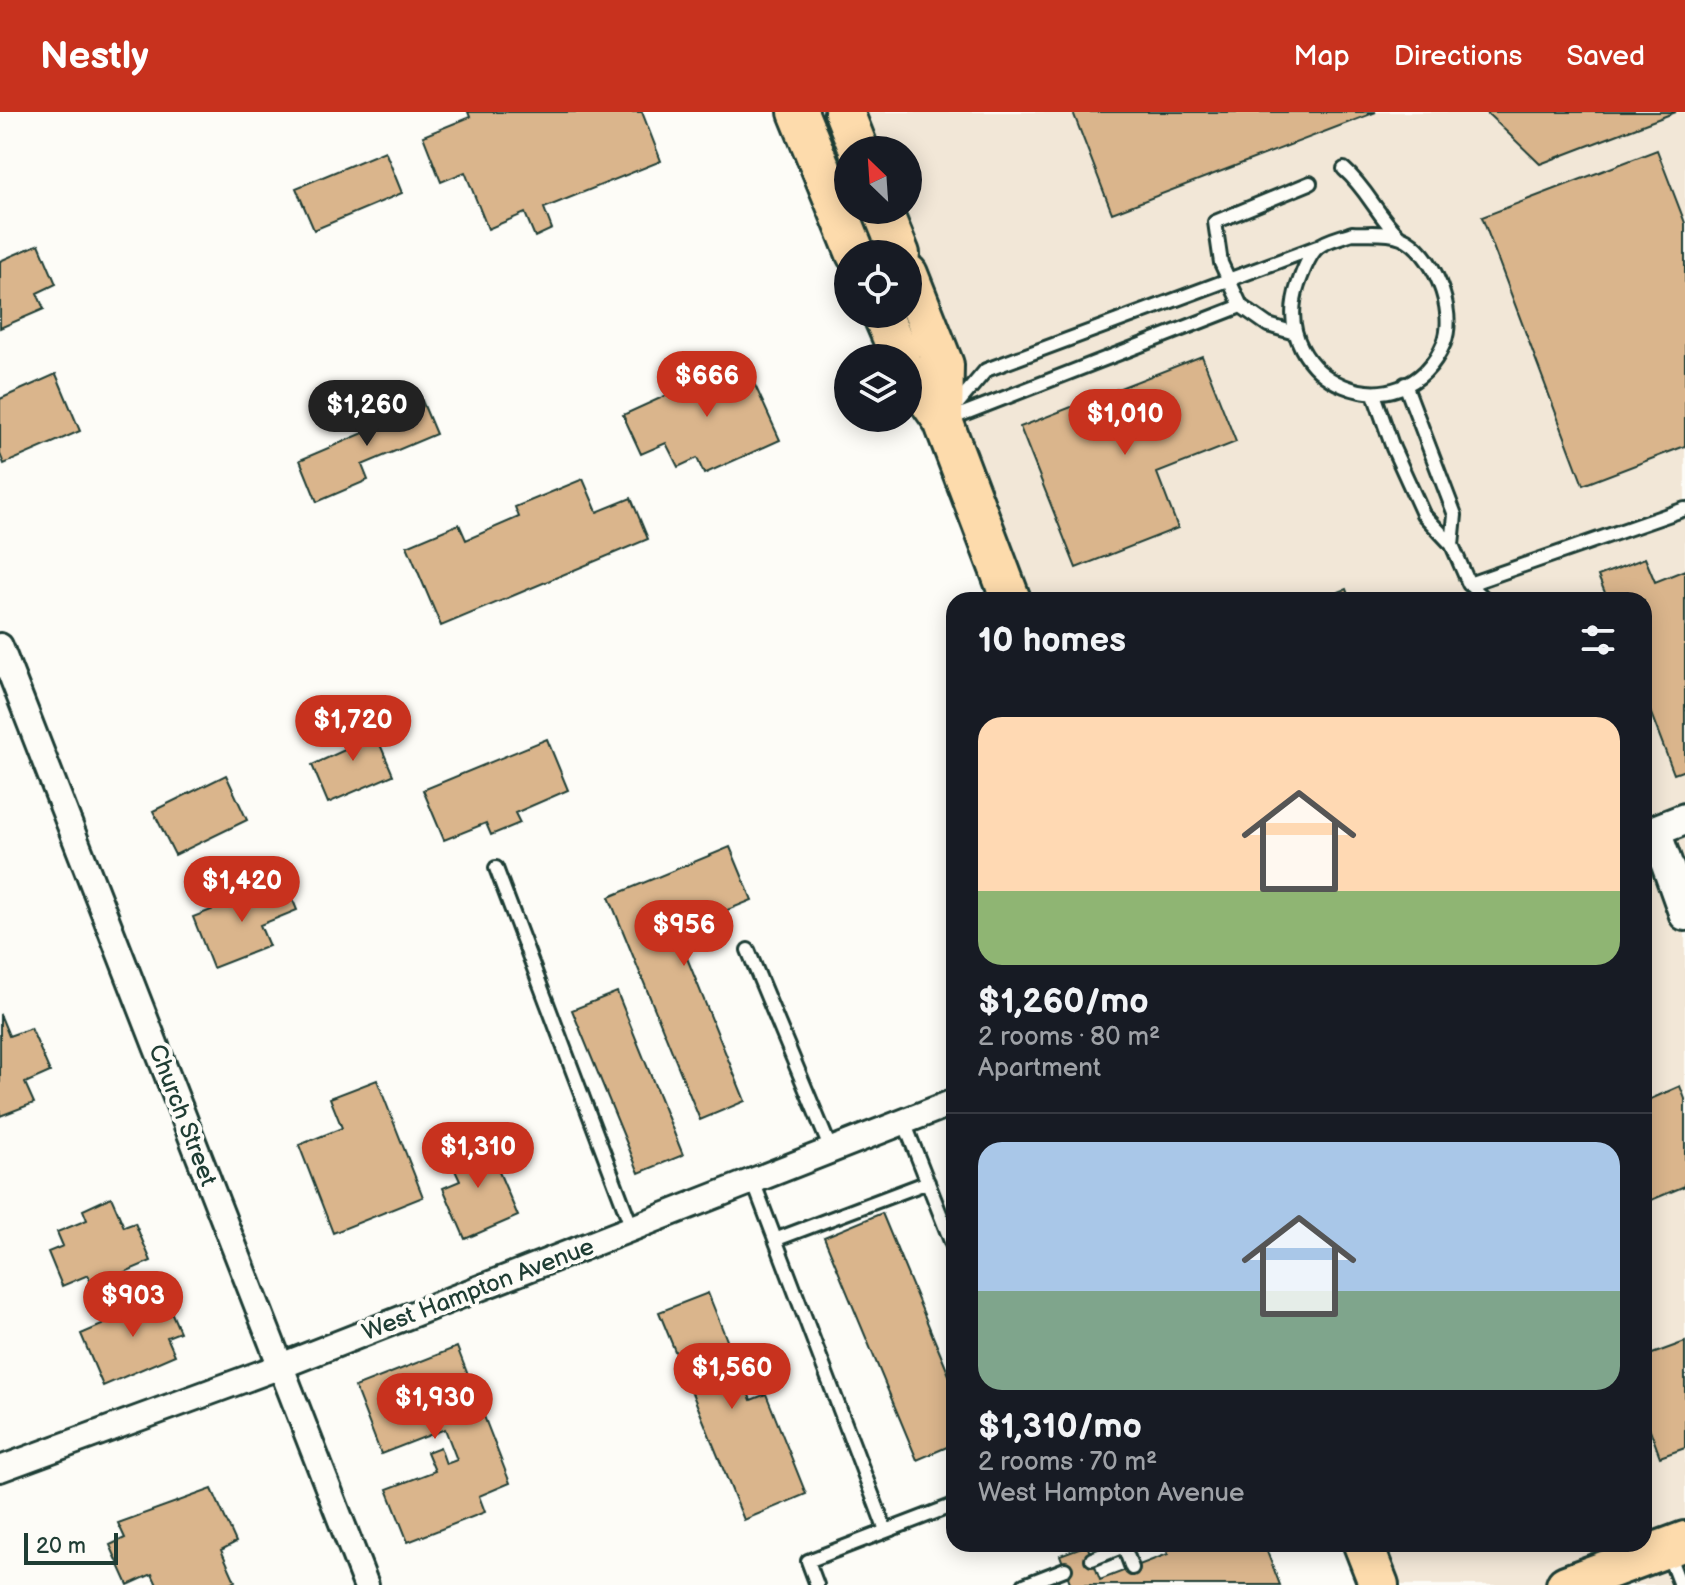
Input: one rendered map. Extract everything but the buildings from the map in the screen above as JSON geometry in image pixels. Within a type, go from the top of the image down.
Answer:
[{"type":"main road","points":[[798,112],[850,240]]},
{"type":"main road","points":[[844,112],[853,136]]},
{"type":"main road","points":[[922,309],[944,365],[943,421]]},
{"type":"main road","points":[[922,391],[943,421],[1008,592]]},
{"type":"main road","points":[[1566,1585],[1675,1545]]},
{"type":"main road","points":[[1366,1552],[1379,1585]]},
{"type":"street","name":"Church Street","points":[[0,646],[366,1585]]},
{"type":"street","points":[[1652,830],[1685,819]]},
{"type":"street","points":[[1652,840],[1685,915]]},
{"type":"street","name":"West Hampton Avenue","points":[[0,1469],[281,1366],[946,1105]]},
{"type":"lane","points":[[1317,247],[1301,275],[1293,301],[1295,333],[1313,367],[1335,384],[1374,394],[1405,384],[1430,364],[1445,341],[1445,304],[1435,271],[1420,250],[1380,218],[1362,184],[1344,169]]},
{"type":"lane","points":[[1295,333],[1268,325],[1241,306],[1221,263],[1215,222],[1310,183]]},
{"type":"lane","points":[[943,421],[986,370],[1352,233],[1399,236]]},
{"type":"lane","points":[[943,421],[1241,306]]},
{"type":"lane","points":[[1405,384],[1455,515],[1452,545]]},
{"type":"lane","points":[[1374,394],[1393,448],[1423,514],[1452,545],[1469,584],[1478,592]]},
{"type":"lane","points":[[1469,584],[1685,509]]},
{"type":"lane","points":[[1468,592],[1469,584]]},
{"type":"lane","points":[[496,868],[632,1228]]},
{"type":"lane","points":[[748,950],[831,1150]]},
{"type":"lane","points":[[904,1122],[946,1228]]},
{"type":"lane","points":[[753,1181],[886,1531]]},
{"type":"lane","points":[[777,1239],[928,1182]]},
{"type":"lane","points":[[817,1585],[808,1561],[946,1508]]},
{"type":"lane","points":[[1675,1545],[1680,1585]]},
{"type":"lane","points":[[1092,1559],[1108,1552]]},
{"type":"lane","points":[[1126,1552],[1132,1568]]},
{"type":"lane","points":[[1024,1585],[1065,1569]]},
{"type":"shaded area","points":[[820,112],[1685,112],[1685,1585],[1379,1585],[1366,1552],[1652,1552],[1652,592],[1002,592],[922,382],[922,344],[907,344],[901,328],[922,328],[922,240],[869,240],[862,224],[922,224],[922,136],[834,136],[834,150]]}]
